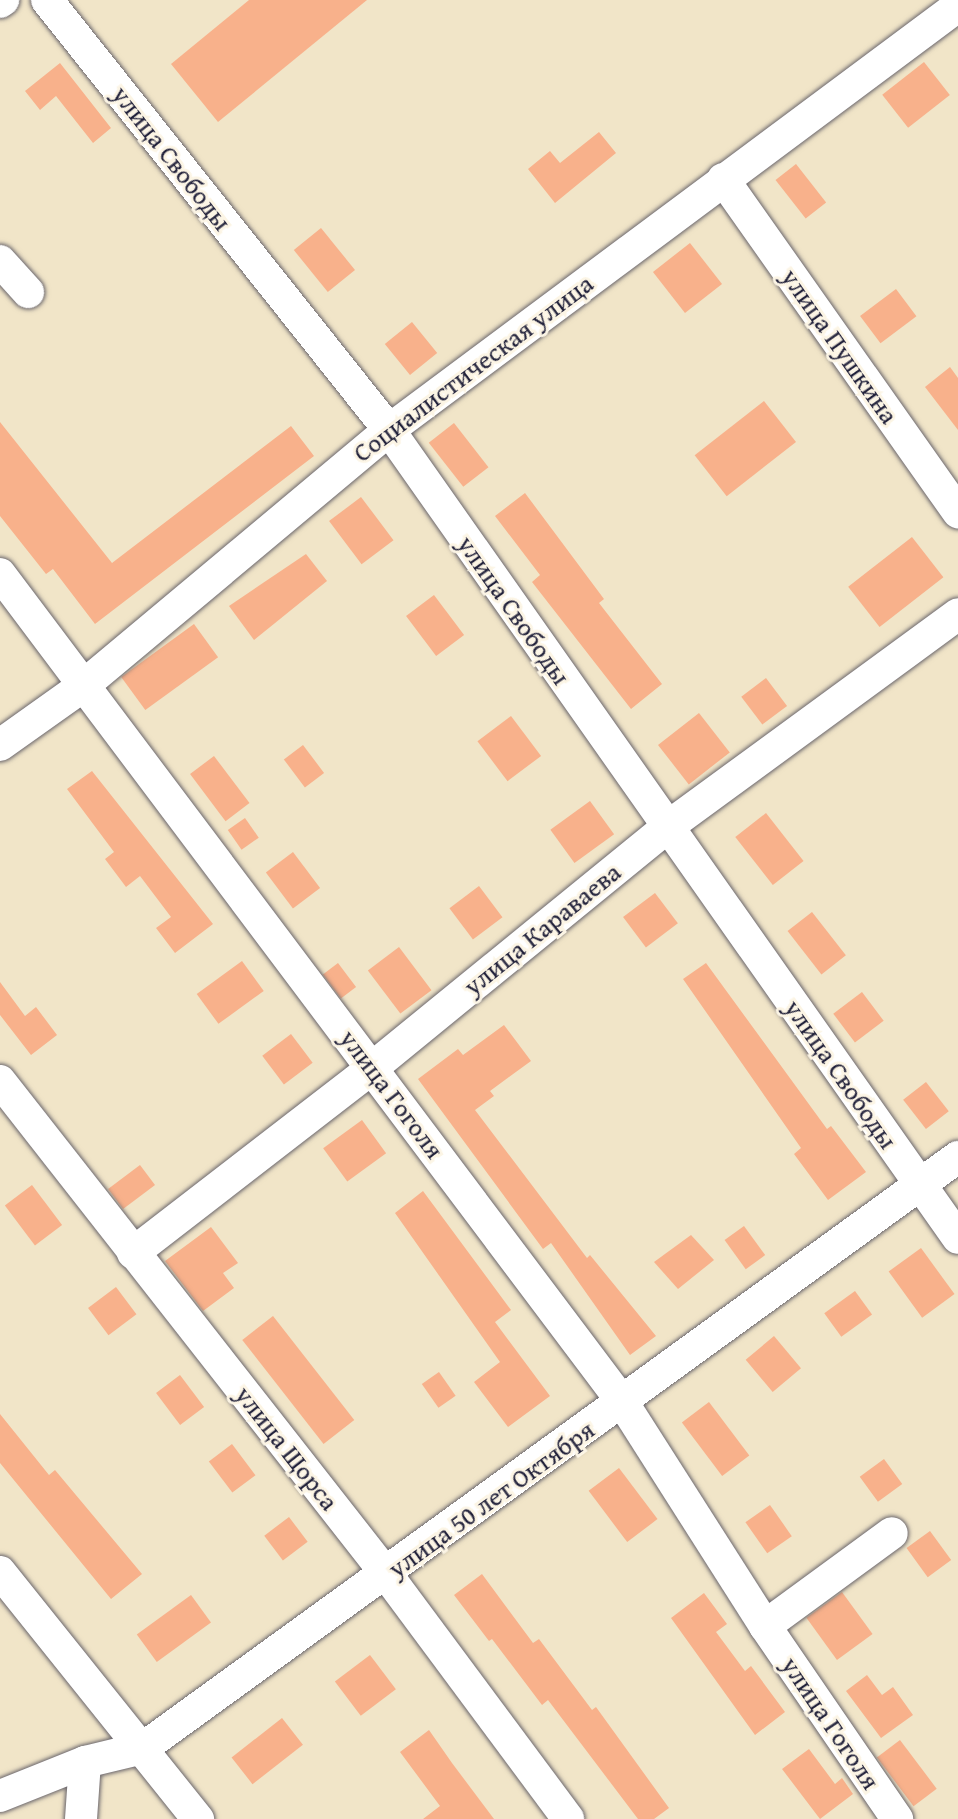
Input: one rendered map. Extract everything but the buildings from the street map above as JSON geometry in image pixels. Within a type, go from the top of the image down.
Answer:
[{"type":"street","name":"улица Свободы","points":[[47,0],[389,430],[666,828],[958,1238]]},
{"type":"street","name":"Социалистическая улица","points":[[0,745],[83,686],[389,430],[958,6]]},
{"type":"street","name":"улица Пушкина","points":[[723,179],[958,512]]},
{"type":"street","points":[[0,261],[28,292]]},
{"type":"street","name":"улица Гоголя","points":[[0,574],[623,1403],[765,1626],[897,1819]]},
{"type":"street","name":"улица Караваева","points":[[133,1252],[372,1068],[666,828],[958,614]]},
{"type":"street","name":"улица Щорса","points":[[0,1082],[387,1575],[568,1819]]},
{"type":"street","name":"улица 50 лет Октября","points":[[0,1796],[85,1762],[143,1748],[387,1575],[958,1157]]},
{"type":"street","points":[[765,1626],[892,1532]]},
{"type":"street","points":[[0,1572],[198,1819]]},
{"type":"street","points":[[81,1819],[85,1762]]}]
